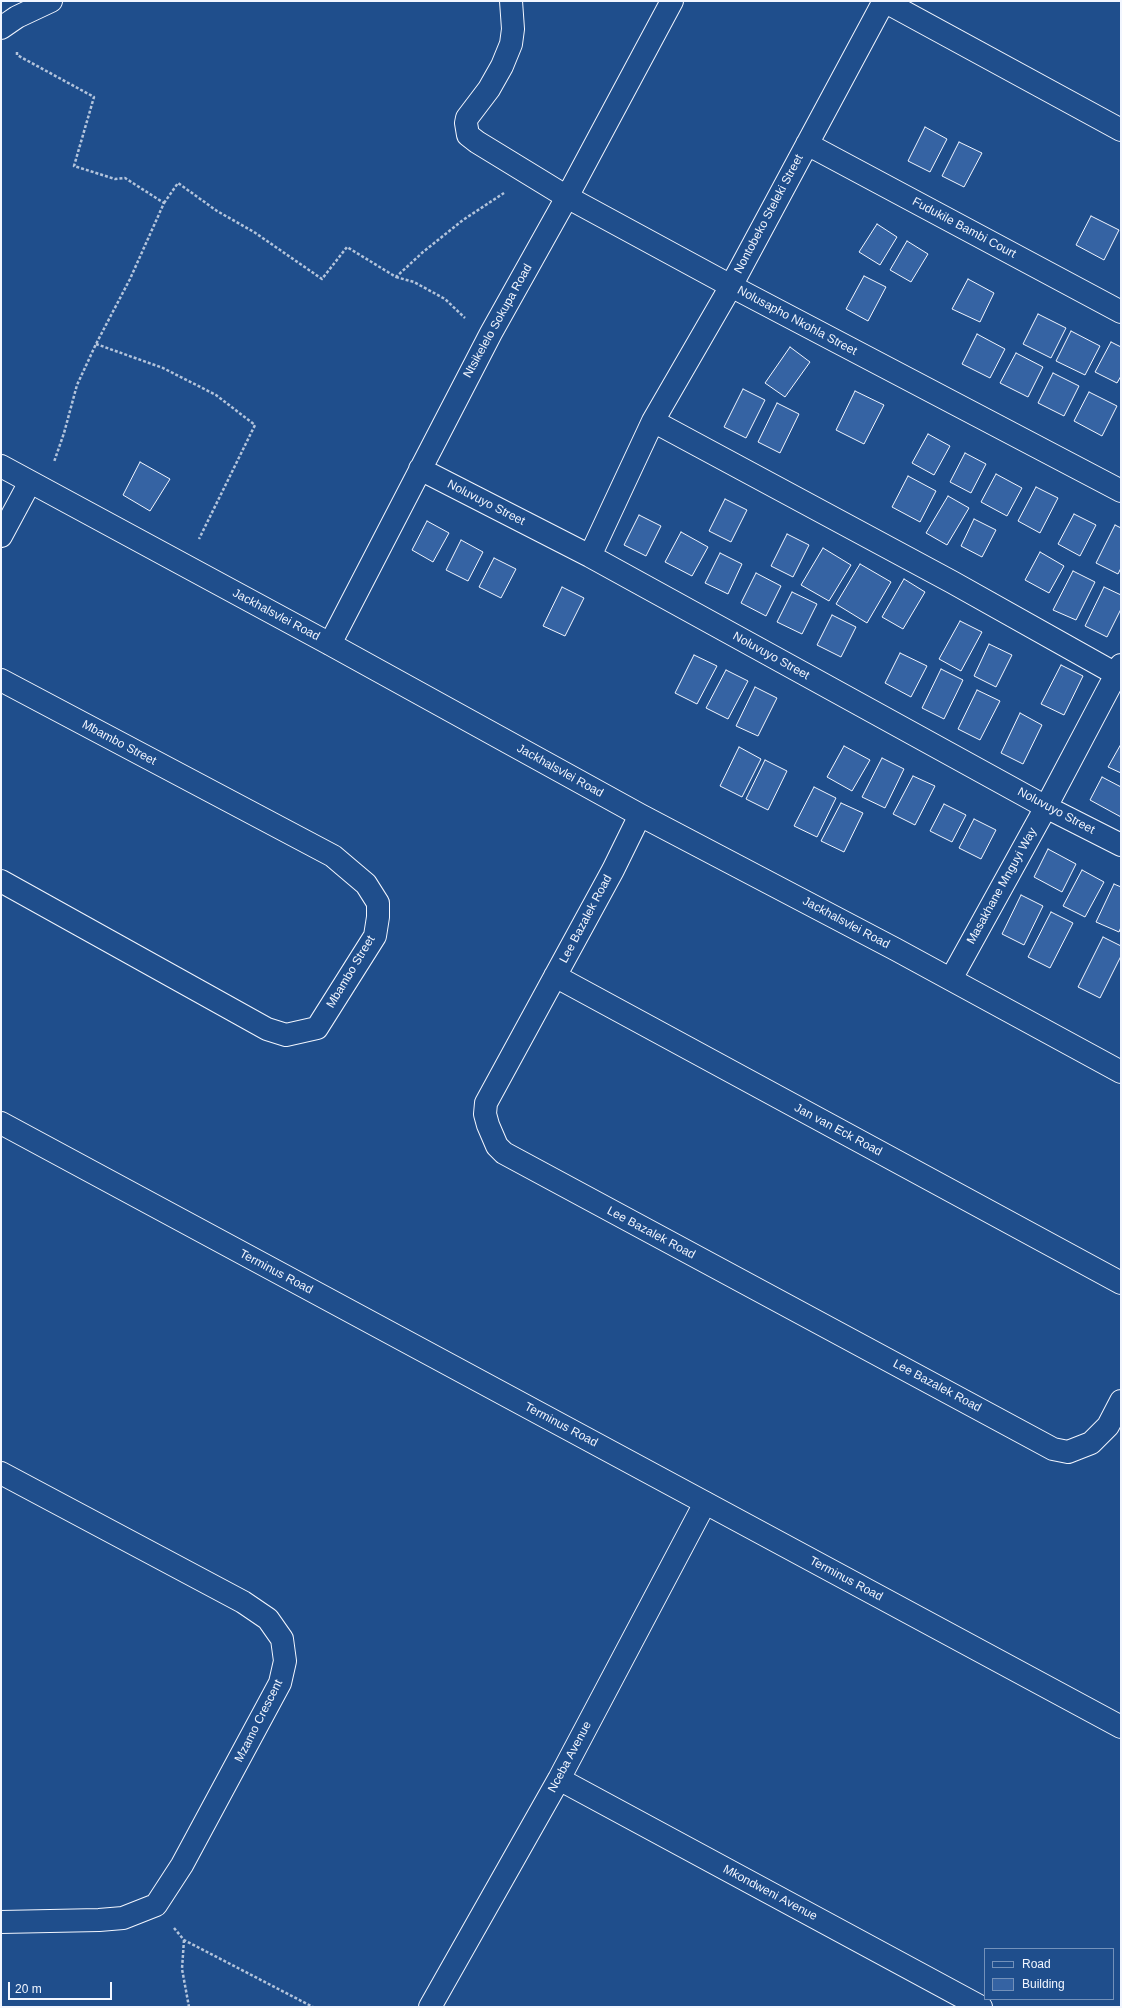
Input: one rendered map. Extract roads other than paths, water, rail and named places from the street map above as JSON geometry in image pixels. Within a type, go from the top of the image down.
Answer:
[{"type":"street","points":[[1,28],[17,17],[50,1]]},
{"type":"street","name":"Nolusapho Nkohla Street","points":[[511,1],[513,29],[511,44],[496,77],[467,118],[466,123],[468,135],[520,170],[567,197],[731,286],[1121,491]]},
{"type":"street","name":"Ntsikelelo Sokupa Road","points":[[330,644],[491,333],[567,197],[672,1]]},
{"type":"street","points":[[884,1],[1121,130]]},
{"type":"street","name":"Nontobeko Steleki Street","points":[[590,556],[653,421],[731,286],[884,1]]},
{"type":"street","name":"Fudukile Bambi Court","points":[[807,144],[1121,312]]},
{"type":"street","points":[[653,421],[952,582],[1119,669]]},
{"type":"street","name":"Jackhalsvlei Road","points":[[1,466],[330,644],[640,815],[950,979],[1121,1072]]},
{"type":"street","name":"Noluvuyo Street","points":[[420,469],[590,556],[1046,807],[1121,845]]},
{"type":"street","points":[[1,536],[30,482]]},
{"type":"street","name":"Masakhane Mnguyi Way","points":[[950,979],[1046,807],[1119,669]]},
{"type":"street","name":"Mbambo Street","points":[[1,680],[333,856],[366,884],[378,903],[378,917],[375,936],[317,1028],[286,1035],[267,1029],[1,881]]},
{"type":"street","name":"Lee Bazalek Road","points":[[640,815],[486,1103],[485,1114],[488,1125],[495,1142],[504,1153],[1052,1449],[1068,1452],[1091,1443],[1108,1426],[1121,1401]]},
{"type":"street","name":"Jan van Eck Road","points":[[555,976],[1121,1283]]},
{"type":"street","name":"Terminus Road","points":[[1,1123],[1121,1727]]},
{"type":"street","name":"Mzamo Crescent","points":[[1,1473],[243,1602],[268,1619],[282,1639],[285,1661],[280,1683],[182,1865],[156,1905],[123,1918],[99,1920],[1,1922]]},
{"type":"street","name":"Nceba Avenue","points":[[430,2007],[559,1779],[705,1503]]},
{"type":"street","name":"Mkondweni Avenue","points":[[559,1779],[981,2007]]}]
